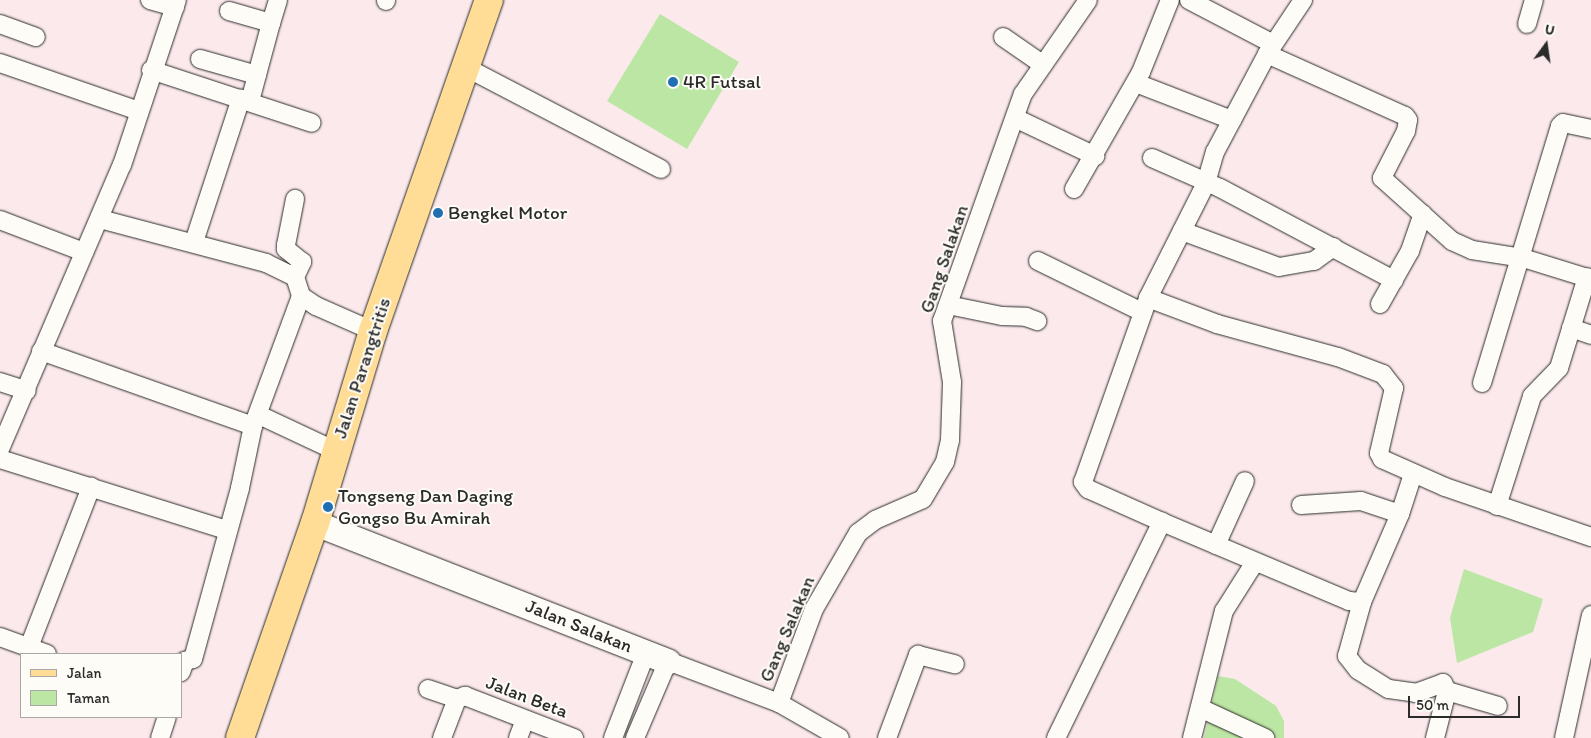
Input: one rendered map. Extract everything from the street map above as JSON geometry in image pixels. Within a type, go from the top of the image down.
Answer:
[{"type":"main road","name":"Jalan Parangtritis","points":[[240,738],[315,523],[373,331],[489,0]]},
{"type":"street","points":[[0,449],[27,391],[41,351],[100,219],[139,111],[151,70],[176,4],[150,0]]},
{"type":"street","points":[[194,242],[245,100],[257,75],[278,0]]},
{"type":"street","name":"Gang Salakan","points":[[779,703],[814,609],[858,533],[875,520],[923,499],[945,462],[950,440],[952,382],[942,329],[948,305],[1023,94],[1088,0]]},
{"type":"street","points":[[1074,189],[1084,167],[1094,156],[1136,82],[1170,0]]},
{"type":"street","points":[[1189,0],[1270,49],[1405,116],[1408,120],[1406,131],[1382,178],[1462,246],[1523,258],[1589,278],[1559,368],[1532,396],[1497,506]]},
{"type":"street","points":[[1527,24],[1534,0]]},
{"type":"street","points":[[1299,1],[1270,49],[1215,152],[1206,183],[1145,305],[1083,482],[1088,489],[1162,522],[1349,602],[1362,602]]},
{"type":"street","points":[[229,11],[272,23]]},
{"type":"street","points":[[0,24],[36,37]]},
{"type":"street","points":[[1003,37],[1042,64]]},
{"type":"street","points":[[200,59],[257,75]]},
{"type":"street","points":[[0,63],[139,111]]},
{"type":"street","points":[[465,67],[662,169]]},
{"type":"street","points":[[151,70],[312,123]]},
{"type":"street","points":[[1136,82],[1232,120]]},
{"type":"street","points":[[1015,118],[1094,156]]},
{"type":"street","points":[[1482,383],[1523,258],[1560,126],[1563,123],[1591,129]]},
{"type":"street","points":[[1152,158],[1333,247],[1394,280]]},
{"type":"street","points":[[182,669],[185,661],[193,660],[226,530],[240,488],[256,420],[301,296],[295,277],[302,262],[286,249],[295,199]]},
{"type":"street","points":[[1380,304],[1410,251],[1423,214]]},
{"type":"street","points":[[100,219],[194,242],[266,263],[295,277]]},
{"type":"street","points":[[0,220],[84,252]]},
{"type":"street","points":[[1182,231],[1279,267],[1314,262],[1333,247]]},
{"type":"street","points":[[1038,261],[1145,305],[1338,358],[1383,374],[1394,388],[1379,453],[1382,459],[1413,474],[1497,506],[1591,537]]},
{"type":"street","points":[[301,296],[316,306],[373,331]]},
{"type":"street","points":[[948,305],[1002,316],[1019,315],[1036,321]]},
{"type":"street","points":[[1571,328],[1591,335]]},
{"type":"street","points":[[41,351],[256,420],[336,451]]},
{"type":"street","points":[[0,382],[27,391]]},
{"type":"street","points":[[0,459],[226,530]]},
{"type":"street","points":[[1413,474],[1400,514],[1362,602],[1347,656],[1350,663],[1389,690],[1416,693],[1440,682],[1447,691],[1498,706]]},
{"type":"street","points":[[1216,545],[1245,481]]},
{"type":"street","points":[[29,647],[91,488]]},
{"type":"street","points":[[1301,505],[1361,501],[1400,514]]},
{"type":"street","points":[[1056,738],[1162,522]]},
{"type":"street","name":"Jalan Salakan","points":[[315,523],[779,703],[840,738]]},
{"type":"street","points":[[1192,738],[1224,612],[1255,562]]},
{"type":"street","points":[[1564,738],[1591,615]]},
{"type":"street","points":[[0,637],[44,653]]},
{"type":"street","points":[[887,738],[918,655],[955,664]]},
{"type":"street","points":[[613,738],[657,657]]},
{"type":"street","points":[[635,738],[657,657]]},
{"type":"street","points":[[428,689],[457,699]]},
{"type":"street","points":[[1435,738],[1447,691]]},
{"type":"street","name":"Jalan Beta","points":[[442,738],[457,699],[469,697],[574,738]]},
{"type":"street","points":[[1200,708],[1265,738]]},
{"type":"street","points":[[160,738],[167,718]]},
{"type":"street","points":[[518,738],[525,720]]},
{"type":"green space","name":"4R Futsal","points":[[660,14],[739,62],[687,149],[607,101]]},
{"type":"green space","points":[[1464,569],[1543,599],[1533,632],[1457,663],[1450,618]]},
{"type":"green space","points":[[1218,676],[1235,679],[1276,706],[1284,721],[1284,738],[1204,738]]},
{"type":"place","name":"4R Futsal","points":[[673,82]]},
{"type":"place","name":"Bengkel Motor","points":[[438,213]]},
{"type":"place","name":"Tongseng Dan Daging Gongso Bu Amirah","points":[[328,507]]}]
